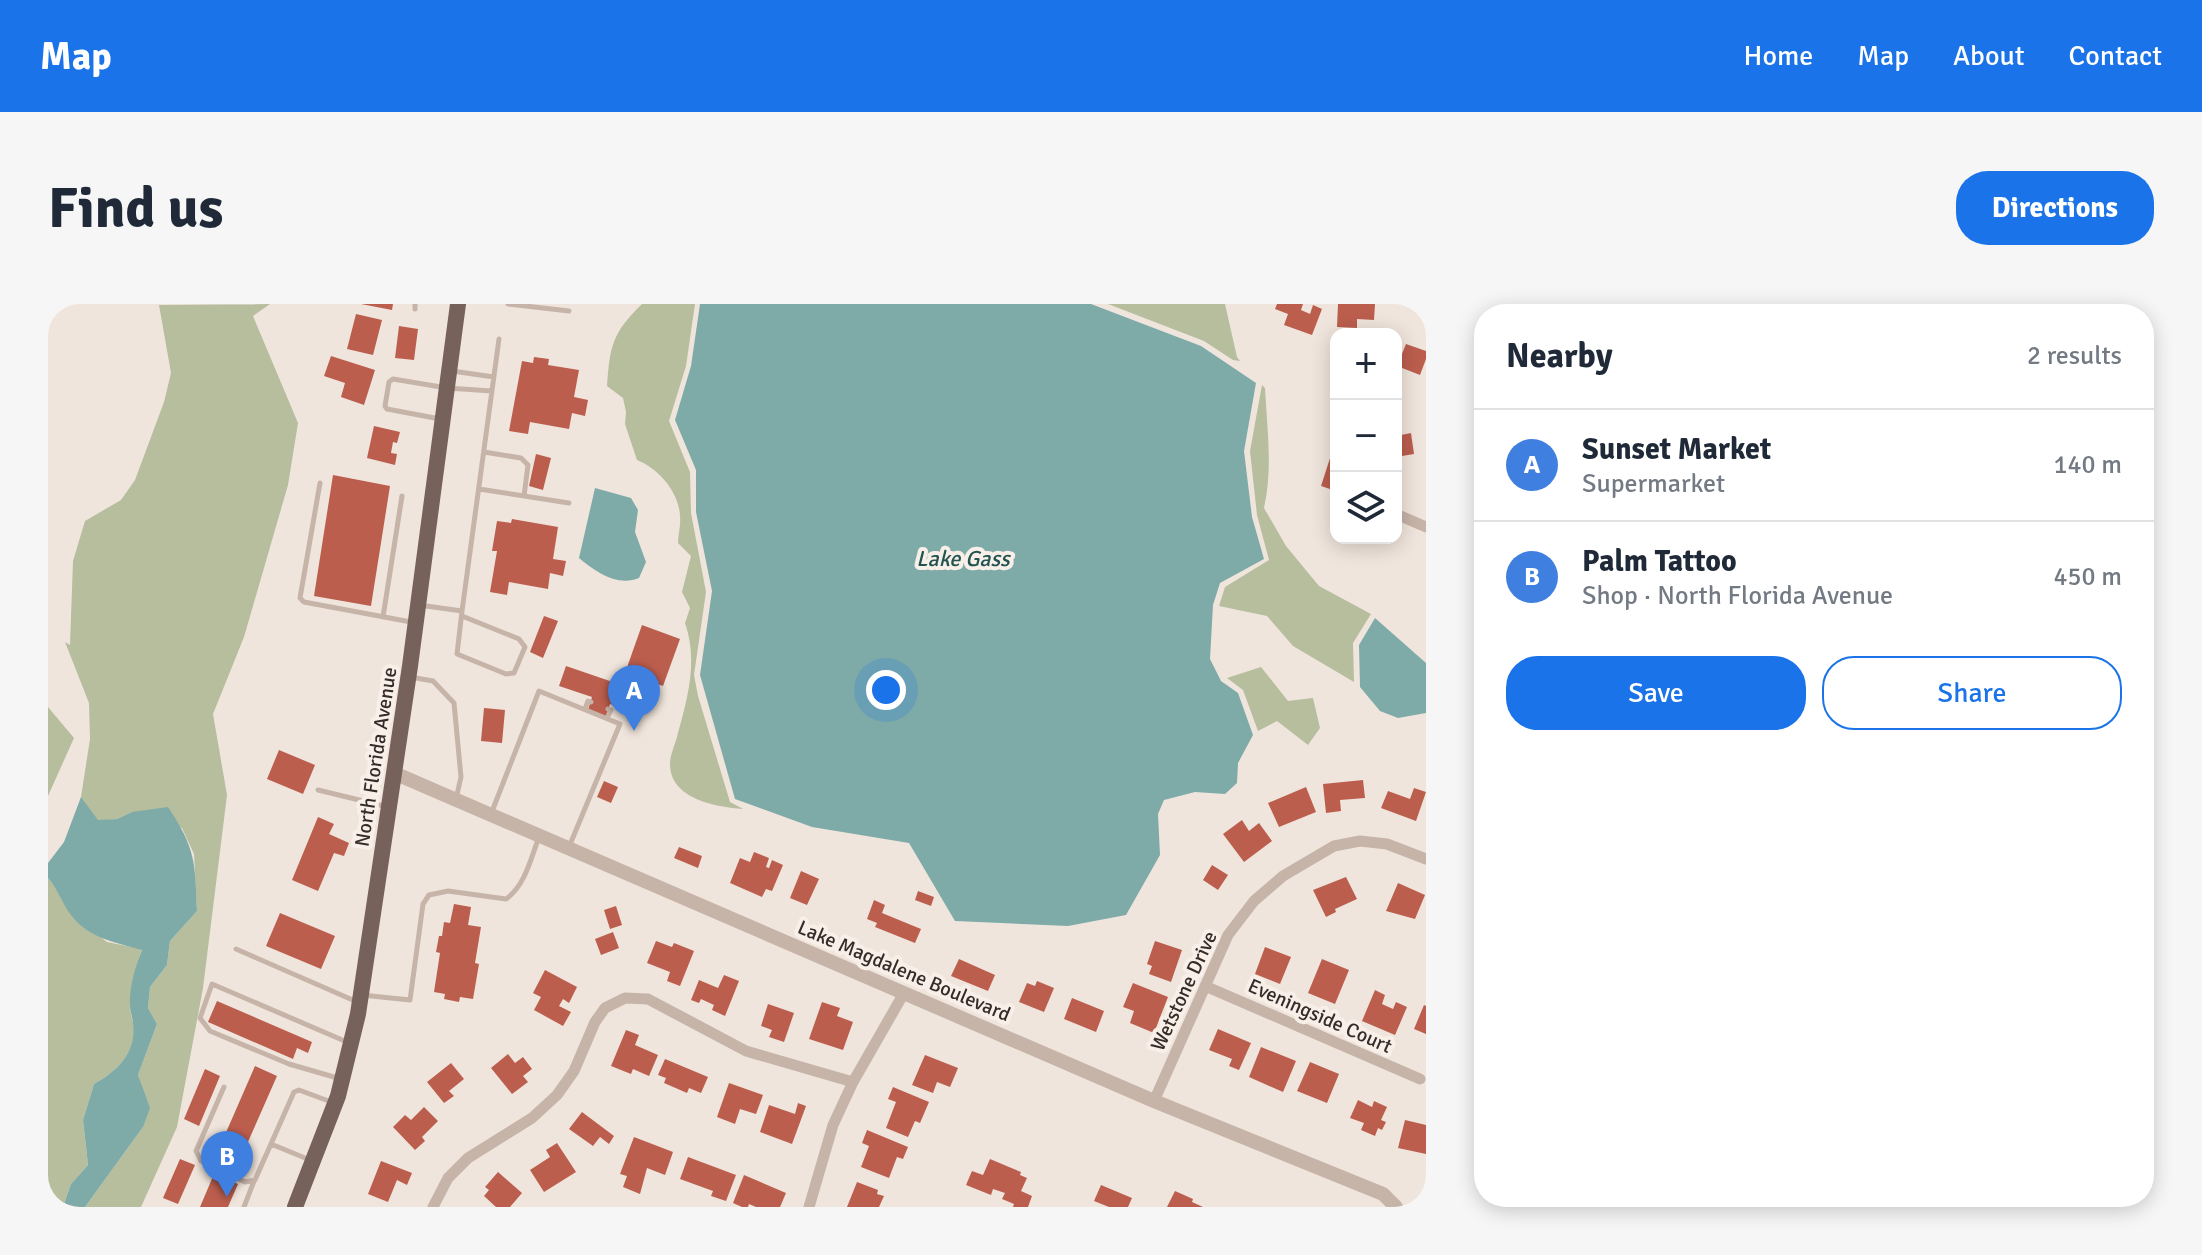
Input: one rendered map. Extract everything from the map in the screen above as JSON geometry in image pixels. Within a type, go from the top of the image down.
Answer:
[{"type":"main road","name":"North Florida Avenue","points":[[295,1207],[335,1103],[361,998],[409,676],[458,304]]},
{"type":"street","points":[[1402,517],[1426,527]]},
{"type":"street","name":"Lake Magdalene Boulevard","points":[[394,773],[1154,1101],[1383,1194],[1396,1207]]},
{"type":"street","name":"Wetstone Drive","points":[[1154,1101],[1228,935],[1254,901],[1283,876],[1334,846],[1360,841],[1387,844],[1426,859]]},
{"type":"street","name":"Eveningside Court","points":[[1205,986],[1420,1079]]},
{"type":"street","points":[[809,1207],[833,1125],[853,1082],[904,993]]},
{"type":"street","points":[[433,1207],[448,1178],[468,1158],[532,1118],[557,1095],[574,1071],[595,1022],[605,1008],[625,998],[648,999],[746,1051],[853,1082]]},
{"type":"lane","points":[[508,304],[569,311]]},
{"type":"lane","points":[[418,605],[462,614],[519,639],[525,647],[514,673],[506,674],[457,654],[462,614],[499,339]]},
{"type":"lane","points":[[449,371],[494,377]]},
{"type":"lane","points":[[443,419],[387,409],[389,382],[393,379],[447,388],[492,391]]},
{"type":"lane","points":[[484,452],[521,458],[528,465],[524,496]]},
{"type":"lane","points":[[320,483],[300,598],[304,602],[416,623]]},
{"type":"lane","points":[[479,489],[569,503]]},
{"type":"lane","points":[[383,617],[402,496]]},
{"type":"lane","points":[[409,676],[433,681],[454,703],[461,777],[455,800]]},
{"type":"lane","points":[[490,815],[539,691],[607,718],[620,724],[568,848]]},
{"type":"lane","points":[[585,709],[588,701],[591,702]]},
{"type":"lane","points":[[607,718],[611,710],[608,709]]},
{"type":"lane","points":[[318,790],[389,806]]},
{"type":"lane","points":[[236,949],[361,998],[410,1000],[423,904],[429,895],[448,891],[506,899],[521,882],[539,836]]},
{"type":"lane","points":[[342,1080],[289,1064],[210,1031],[200,1018],[212,984],[351,1044]]},
{"type":"lane","points":[[224,1087],[196,1151],[197,1157],[245,1182],[255,1180]]},
{"type":"lane","points":[[244,1207],[294,1092],[299,1090],[335,1103]]},
{"type":"lane","points":[[271,1144],[314,1162]]},
{"type":"green space","points":[[270,304],[253,316],[298,423],[288,485],[244,637],[213,714],[227,795],[203,988],[177,1127],[141,1207],[85,1207],[143,1127],[142,1089],[138,1075],[157,1024],[148,1008],[150,987],[167,965],[170,941],[197,911],[194,854],[182,828],[132,812],[117,819],[97,821],[81,797],[90,739],[89,703],[65,642],[70,645],[73,561],[85,521],[121,500],[135,480],[164,402],[171,373],[159,305]]},
{"type":"green space","points":[[642,304],[695,304],[686,366],[669,421],[690,472],[691,513],[706,592],[694,675],[698,696],[730,802],[743,809],[696,799],[678,786],[672,776],[671,756],[690,678],[691,651],[685,623],[690,608],[682,592],[691,556],[678,543],[680,519],[676,498],[660,475],[637,460],[625,424],[623,398],[607,386],[614,341],[624,323]]},
{"type":"green space","points":[[1108,304],[1225,304],[1240,361],[1233,360],[1204,341]]},
{"type":"green space","points":[[1262,385],[1265,388],[1269,448],[1264,508],[1286,546],[1319,586],[1371,614],[1353,643],[1354,682],[1293,646],[1267,616],[1219,606],[1225,587],[1269,560],[1257,515],[1250,451]]},
{"type":"green space","points":[[1261,667],[1288,701],[1313,698],[1320,728],[1308,745],[1277,721],[1258,731],[1243,690],[1227,678]]},
{"type":"green space","points":[[48,707],[74,738],[48,796]]},
{"type":"green space","points":[[48,878],[59,890],[69,912],[107,942],[142,949],[130,999],[133,1040],[122,1063],[94,1084],[83,1120],[88,1165],[71,1184],[63,1207],[48,1207]]},
{"type":"water","name":"Lake Gass","points":[[700,304],[1091,304],[1201,346],[1256,383],[1244,451],[1252,517],[1264,559],[1220,583],[1213,605],[1210,659],[1221,681],[1238,693],[1253,735],[1238,763],[1237,783],[1225,794],[1195,792],[1164,800],[1158,814],[1160,855],[1126,915],[1068,926],[955,921],[909,843],[812,827],[735,799],[700,675],[712,591],[696,512],[696,470],[675,420],[691,366]]},
{"type":"water","points":[[595,488],[631,498],[638,510],[635,532],[646,562],[639,578],[615,579],[579,558]]},
{"type":"water","points":[[1375,618],[1426,663],[1426,713],[1398,718],[1380,711],[1360,687],[1359,645]]},
{"type":"water","points":[[81,797],[98,820],[117,819],[132,812],[168,807],[189,845],[196,880],[197,911],[170,941],[167,965],[150,987],[148,1008],[157,1024],[138,1075],[150,1108],[143,1127],[85,1207],[63,1207],[71,1184],[88,1165],[83,1120],[94,1084],[117,1067],[132,1044],[130,992],[142,950],[101,938],[83,927],[68,911],[48,878],[48,863],[64,842]]},
{"type":"building","points":[[361,304],[393,304],[392,310]]},
{"type":"building","points":[[1277,304],[1303,304],[1301,310],[1310,314],[1313,305],[1322,309],[1312,335],[1284,325],[1288,314],[1275,309]]},
{"type":"building","points":[[1338,304],[1375,304],[1374,320],[1357,319],[1357,328],[1337,327]]},
{"type":"building","points":[[356,314],[382,320],[373,355],[347,349]]},
{"type":"building","points":[[399,326],[418,329],[414,360],[395,358]]},
{"type":"building","points":[[1406,344],[1426,351],[1420,375],[1402,368]]},
{"type":"building","points":[[331,356],[375,370],[364,405],[341,397],[345,383],[324,376]]},
{"type":"building","points":[[534,357],[549,359],[548,365],[579,370],[574,397],[588,400],[585,416],[572,413],[569,429],[530,422],[528,434],[509,431],[522,361],[533,363]]},
{"type":"building","points":[[374,426],[400,432],[397,443],[393,442],[391,453],[397,454],[395,465],[367,458]]},
{"type":"building","points":[[1411,433],[1414,454],[1402,456],[1402,435]]},
{"type":"building","points":[[536,454],[551,458],[543,490],[529,486]]},
{"type":"building","points":[[1330,458],[1330,489],[1321,486]]},
{"type":"building","points":[[333,475],[390,486],[371,606],[314,596]]},
{"type":"building","points":[[512,519],[558,527],[553,559],[566,561],[563,576],[550,573],[548,589],[509,582],[507,595],[490,592],[497,551],[492,551],[497,521],[511,523]]},
{"type":"building","points":[[544,616],[558,621],[543,658],[530,652]]},
{"type":"building","points":[[642,625],[680,639],[663,686],[625,673]]},
{"type":"building","points":[[566,666],[642,692],[635,713],[610,704],[606,717],[588,710],[592,697],[559,686]]},
{"type":"building","points":[[484,708],[505,710],[502,743],[481,741]]},
{"type":"building","points":[[279,750],[315,765],[303,794],[267,779]]},
{"type":"building","points":[[1363,780],[1365,798],[1340,800],[1341,811],[1326,813],[1323,784]]},
{"type":"building","points":[[604,781],[618,787],[611,803],[597,797]]},
{"type":"building","points":[[1306,787],[1316,812],[1279,827],[1268,803]]},
{"type":"building","points":[[1414,788],[1426,792],[1416,821],[1381,808],[1388,791],[1410,799]]},
{"type":"building","points":[[318,817],[334,824],[329,834],[349,843],[344,856],[334,853],[318,891],[292,880]]},
{"type":"building","points":[[1242,820],[1249,831],[1259,823],[1272,841],[1244,862],[1223,834]]},
{"type":"building","points":[[679,847],[702,856],[698,868],[674,858]]},
{"type":"building","points":[[754,852],[769,858],[766,867],[769,868],[772,860],[783,865],[772,891],[766,889],[762,897],[730,883],[740,858],[750,862]]},
{"type":"building","points":[[1212,865],[1228,875],[1218,890],[1203,880]]},
{"type":"building","points":[[801,871],[819,879],[807,905],[790,898]]},
{"type":"building","points":[[1346,877],[1357,899],[1326,917],[1313,890]]},
{"type":"building","points":[[1398,883],[1425,895],[1415,919],[1386,911]]},
{"type":"building","points":[[918,891],[934,897],[931,906],[915,900]]},
{"type":"building","points":[[874,900],[885,905],[882,913],[921,929],[915,943],[875,927],[877,923],[867,919]]},
{"type":"building","points":[[454,904],[471,907],[468,925],[481,927],[473,999],[460,997],[459,1002],[444,999],[445,994],[434,992],[440,953],[436,952],[439,936],[442,936],[444,922],[450,923]]},
{"type":"building","points":[[616,906],[622,925],[610,929],[604,910]]},
{"type":"building","points":[[280,913],[335,936],[321,969],[266,946]]},
{"type":"building","points":[[613,932],[619,948],[601,955],[595,939]]},
{"type":"building","points":[[656,941],[672,947],[674,943],[694,951],[680,986],[667,981],[670,972],[647,963]]},
{"type":"building","points":[[1155,941],[1182,950],[1171,982],[1149,974],[1152,966],[1147,964]]},
{"type":"building","points":[[1265,947],[1291,957],[1280,984],[1255,974]]},
{"type":"building","points":[[959,959],[995,975],[988,991],[951,976]]},
{"type":"building","points":[[1322,959],[1349,970],[1335,1004],[1308,993]]},
{"type":"building","points":[[545,970],[577,987],[569,1003],[563,999],[559,1006],[571,1012],[563,1026],[534,1010],[541,997],[533,993]]},
{"type":"building","points":[[724,975],[739,981],[725,1016],[712,1010],[714,1005],[701,999],[699,1003],[691,1000],[699,980],[718,988]]},
{"type":"building","points":[[1037,981],[1054,988],[1044,1012],[1019,1002],[1027,983],[1035,986]]},
{"type":"building","points":[[1133,983],[1168,997],[1154,1033],[1130,1023],[1134,1011],[1123,1007]]},
{"type":"building","points":[[1375,990],[1385,995],[1382,1004],[1393,1009],[1396,1002],[1407,1007],[1395,1035],[1362,1021]]},
{"type":"building","points":[[1072,998],[1104,1011],[1096,1032],[1064,1019]]},
{"type":"building","points":[[217,1001],[312,1042],[308,1053],[297,1048],[293,1059],[208,1022]]},
{"type":"building","points":[[822,1002],[840,1008],[837,1016],[853,1022],[843,1050],[809,1039]]},
{"type":"building","points":[[768,1004],[794,1013],[784,1042],[769,1037],[772,1030],[761,1026]]},
{"type":"building","points":[[1426,1006],[1426,1034],[1414,1029]]},
{"type":"building","points":[[1218,1029],[1251,1043],[1239,1070],[1229,1066],[1232,1059],[1209,1050]]},
{"type":"building","points":[[626,1030],[639,1035],[635,1045],[658,1055],[649,1076],[633,1069],[631,1074],[611,1066]]},
{"type":"building","points":[[1261,1047],[1296,1061],[1283,1092],[1249,1077]]},
{"type":"building","points":[[508,1054],[515,1063],[523,1057],[532,1069],[523,1076],[528,1082],[512,1094],[491,1068]]},
{"type":"building","points":[[925,1055],[958,1068],[950,1087],[937,1082],[933,1093],[912,1085]]},
{"type":"building","points":[[665,1059],[708,1077],[701,1093],[689,1088],[687,1093],[664,1083],[666,1078],[658,1075]]},
{"type":"building","points":[[1310,1062],[1339,1074],[1327,1103],[1297,1091]]},
{"type":"building","points":[[451,1063],[464,1079],[449,1091],[454,1096],[444,1103],[427,1082]]},
{"type":"building","points":[[255,1066],[277,1076],[236,1169],[214,1160]]},
{"type":"building","points":[[205,1069],[220,1076],[199,1126],[184,1119]]},
{"type":"building","points":[[729,1083],[763,1095],[756,1114],[740,1109],[735,1124],[717,1117]]},
{"type":"building","points":[[893,1087],[929,1102],[920,1123],[915,1121],[908,1137],[886,1128],[896,1102],[888,1099]]},
{"type":"building","points":[[1358,1100],[1372,1107],[1374,1101],[1387,1107],[1381,1120],[1386,1122],[1382,1130],[1378,1128],[1375,1136],[1361,1130],[1364,1123],[1350,1118]]},
{"type":"building","points":[[798,1103],[806,1106],[792,1144],[760,1132],[769,1105],[795,1114]]},
{"type":"building","points":[[424,1107],[438,1121],[422,1137],[425,1141],[415,1150],[393,1127],[405,1115],[411,1120]]},
{"type":"building","points":[[582,1112],[614,1136],[609,1144],[600,1137],[593,1146],[569,1129]]},
{"type":"building","points":[[1405,1120],[1426,1125],[1426,1154],[1398,1148]]},
{"type":"building","points":[[867,1130],[908,1147],[903,1159],[897,1157],[889,1178],[861,1167],[869,1146],[862,1143]]},
{"type":"building","points":[[634,1137],[673,1152],[665,1175],[647,1168],[640,1194],[623,1187],[627,1176],[620,1174]]},
{"type":"building","points":[[557,1143],[576,1172],[544,1192],[530,1170],[550,1157],[546,1150]]},
{"type":"building","points":[[688,1157],[736,1175],[726,1201],[711,1196],[713,1191],[680,1179]]},
{"type":"building","points":[[180,1159],[195,1165],[178,1204],[163,1198]]},
{"type":"building","points":[[990,1159],[1021,1172],[1020,1175],[1027,1178],[1021,1191],[1032,1196],[1028,1207],[1013,1207],[1014,1204],[1002,1199],[1005,1193],[993,1189],[991,1195],[966,1185],[972,1171],[983,1175]]},
{"type":"building","points":[[381,1161],[412,1173],[407,1185],[397,1180],[388,1202],[368,1194]]},
{"type":"building","points":[[498,1172],[522,1193],[510,1207],[496,1207],[484,1196],[489,1190],[485,1187]]},
{"type":"building","points":[[214,1174],[238,1184],[228,1207],[200,1207]]},
{"type":"building","points":[[744,1175],[786,1193],[780,1207],[749,1204],[742,1207],[733,1203]]},
{"type":"building","points":[[857,1182],[878,1190],[877,1194],[884,1196],[879,1207],[847,1207]]},
{"type":"building","points":[[1101,1185],[1132,1198],[1128,1207],[1109,1207],[1094,1201]]},
{"type":"building","points":[[1175,1191],[1193,1199],[1192,1202],[1203,1207],[1167,1207]]},
{"type":"place","name":"Sunset Market","points":[[634,731]]},
{"type":"place","name":"Palm Tattoo","points":[[227,1197]]}]
